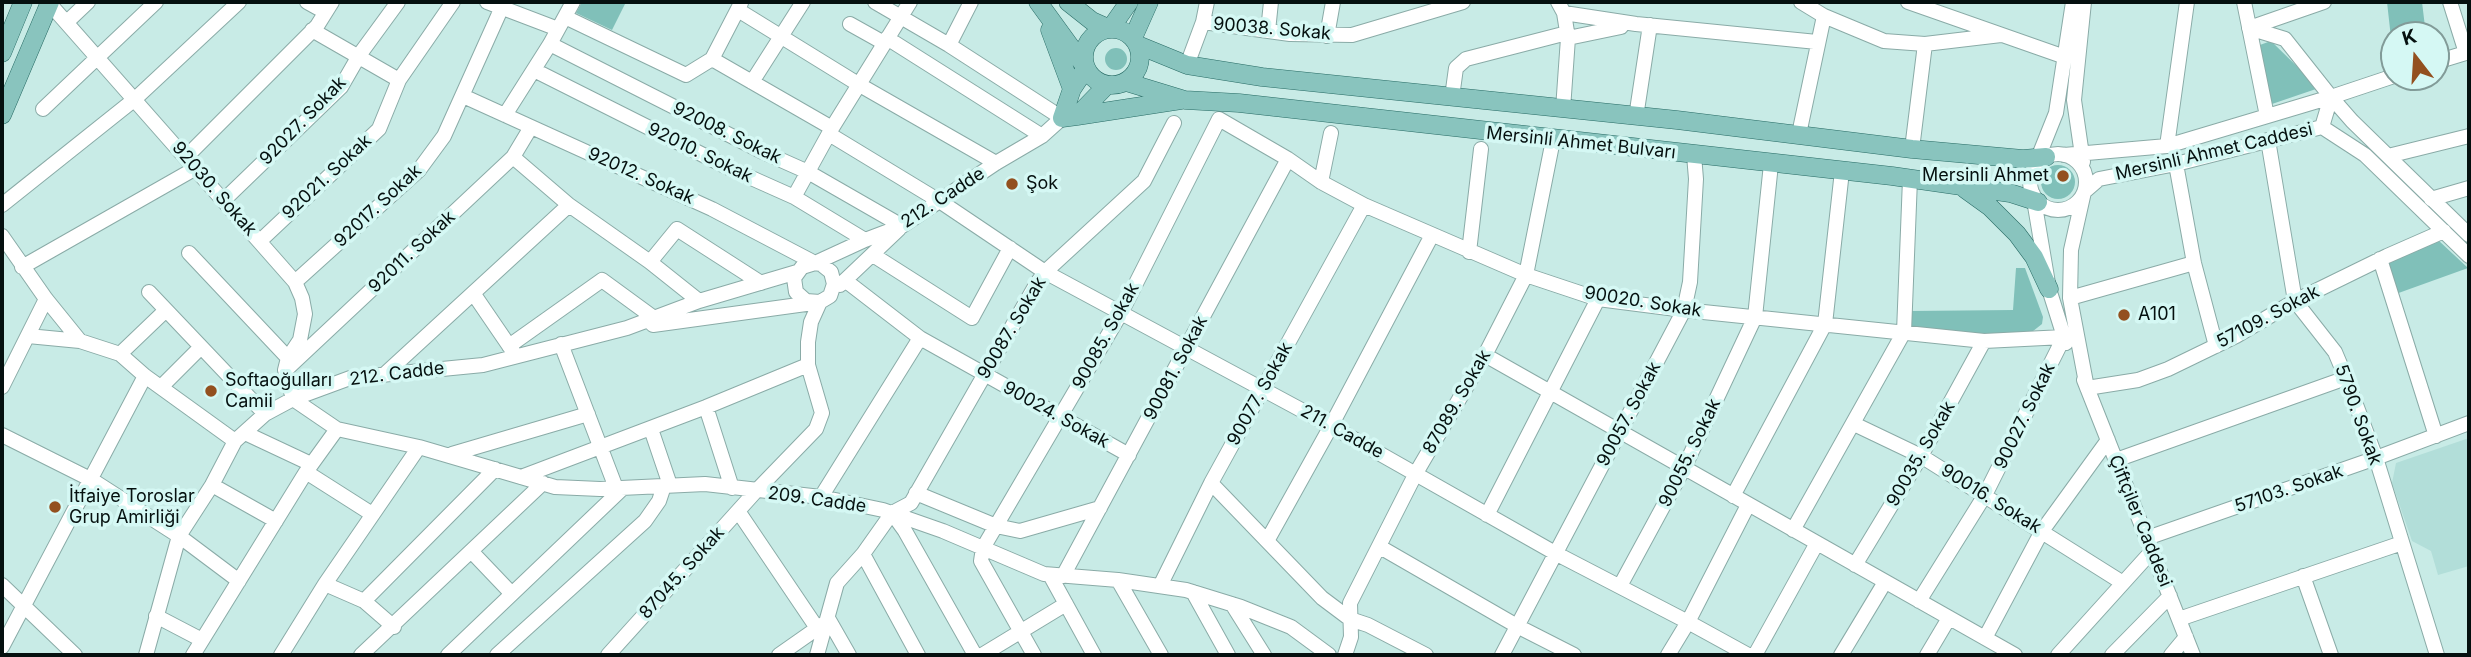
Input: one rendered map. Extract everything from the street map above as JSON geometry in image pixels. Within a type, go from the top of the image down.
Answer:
[{"type":"main road","points":[[2,115],[50,2]]},
{"type":"main road","points":[[1068,2],[1092,21],[1127,33],[1136,42]]},
{"type":"main road","points":[[1072,89],[1086,68],[1085,51],[1088,43],[1094,36],[1110,29],[1129,2]]},
{"type":"main road","points":[[1041,8],[1098,82],[1107,85],[1126,82],[1138,70],[1140,62],[1136,42],[1149,2]]},
{"type":"main road","points":[[2,53],[21,3]]},
{"type":"main road","points":[[1041,8],[1072,89],[1069,117]]},
{"type":"main road","name":"Mersinli Ahmet Bulvarı","points":[[1136,42],[1188,65],[1262,77],[1799,134],[1912,149],[2045,160]]},
{"type":"main road","name":"Mersinli Ahmet Bulvarı","points":[[1126,82],[1185,100],[1239,103],[1910,179],[2035,199]]},
{"type":"main road","points":[[1069,117],[1107,85]]},
{"type":"main road","points":[[1069,117],[1185,100]]},
{"type":"main road","points":[[1959,186],[1990,207],[2017,234],[2034,257],[2049,289]]},
{"type":"street","name":"92030. Sokak","points":[[50,2],[295,282],[302,298],[304,314],[300,340],[287,364]]},
{"type":"street","points":[[67,22],[88,2]]},
{"type":"street","points":[[43,108],[156,2]]},
{"type":"street","points":[[2,205],[135,99],[239,2]]},
{"type":"street","points":[[22,267],[191,163],[312,30],[328,7],[307,2]]},
{"type":"street","name":"92027. Sokak","points":[[224,200],[341,87],[398,2]]},
{"type":"street","name":"92021. Sokak","points":[[260,241],[379,130],[399,80],[453,2]]},
{"type":"street","points":[[487,2],[561,23],[686,75],[712,59],[740,6],[858,84],[996,163]]},
{"type":"street","points":[[505,115],[573,2]]},
{"type":"street","points":[[752,82],[803,2]]},
{"type":"street","points":[[875,2],[1069,117]]},
{"type":"street","points":[[794,197],[830,131],[910,2]]},
{"type":"street","points":[[949,45],[971,2]]},
{"type":"street","points":[[1188,65],[1207,2]]},
{"type":"street","points":[[1268,31],[1270,2]]},
{"type":"street","points":[[1327,36],[1333,2]]},
{"type":"street","name":"90038. Sokak","points":[[1203,22],[1268,31],[1327,36],[1352,35],[1463,2]]},
{"type":"street","points":[[1801,2],[1824,16],[1884,41],[1925,44],[2001,34]]},
{"type":"street","points":[[1908,2],[2065,57]]},
{"type":"street","points":[[2167,146],[2187,2]]},
{"type":"street","points":[[2244,2],[2267,116]]},
{"type":"street","points":[[2249,28],[2324,2]]},
{"type":"street","points":[[2450,2],[2468,52],[2450,58]]},
{"type":"street","points":[[2073,3],[2074,100],[2085,174],[2084,192],[2072,207],[2063,210],[2045,207],[2035,199],[2030,186],[2045,160],[2056,113],[2073,3]]},
{"type":"street","name":"92017. Sokak","points":[[295,282],[419,170],[444,136],[502,7]]},
{"type":"street","points":[[1563,109],[1568,35],[1561,7],[1643,25],[1817,42]]},
{"type":"street","points":[[1799,134],[1824,16]]},
{"type":"street","points":[[850,24],[886,41],[1042,136]]},
{"type":"street","points":[[1452,97],[1456,68],[1466,59],[1568,35],[1643,25]]},
{"type":"street","points":[[1636,117],[1643,25]]},
{"type":"street","points":[[2249,28],[2285,39],[2352,121],[2468,232]]},
{"type":"street","points":[[312,30],[399,80]]},
{"type":"street","name":"92008. Sokak","points":[[550,44],[808,172],[902,226]]},
{"type":"street","points":[[1912,149],[1925,44]]},
{"type":"street","name":"211. Cadde","points":[[712,59],[942,202],[1045,272],[1331,426],[1555,553],[1748,655]]},
{"type":"street","name":"92010. Sokak","points":[[534,70],[729,168],[794,197],[865,240]]},
{"type":"street","name":"Mersinli Ahmet Caddesi","points":[[2045,160],[2167,146],[2380,81]]},
{"type":"street","name":"92012. Sokak","points":[[463,96],[712,209],[815,263]]},
{"type":"street","points":[[2322,127],[2331,97]]},
{"type":"street","name":"212. Cadde","points":[[815,263],[902,226],[1069,117]]},
{"type":"street","name":"90020. Sokak","points":[[1219,119],[1364,205],[1526,275],[1598,299],[1984,341],[2064,337]]},
{"type":"street","name":"90085. Sokak","points":[[983,548],[1121,313],[1219,119]]},
{"type":"street","name":"90087. Sokak","points":[[817,655],[823,624],[837,583],[863,554],[892,513],[911,503],[982,375],[1045,272],[1144,181],[1174,123]]},
{"type":"street","name":"92011. Sokak","points":[[287,364],[513,157],[531,127]]},
{"type":"street","name":"Mersinli Ahmet Caddesi","points":[[2084,192],[2099,178],[2176,164],[2322,127],[2365,155],[2469,256]]},
{"type":"street","points":[[1321,181],[1331,134]]},
{"type":"street","points":[[2388,156],[2469,136]]},
{"type":"street","name":"87089. Sokak","points":[[1345,655],[1351,637],[1350,603],[1416,473],[1485,355],[1526,275],[1553,140]]},
{"type":"street","name":"5790. Sokak","points":[[2268,140],[2295,301],[2335,352],[2346,378],[2376,458],[2437,655]]},
{"type":"street","points":[[1469,252],[1480,149]]},
{"type":"street","name":"90057. Sokak","points":[[1502,655],[1684,310],[1690,282],[1696,179],[1694,155]]},
{"type":"street","points":[[513,157],[569,205],[650,262],[699,301]]},
{"type":"street","name":"90081. Sokak","points":[[1056,575],[1100,508],[1288,159]]},
{"type":"street","points":[[2045,160],[2080,165],[2085,174]]},
{"type":"street","name":"90055. Sokak","points":[[1619,586],[1684,468],[1755,317],[1771,164]]},
{"type":"street","points":[[2176,164],[2194,263],[2216,346]]},
{"type":"street","points":[[1733,496],[1825,324],[1842,172]]},
{"type":"street","points":[[1793,530],[1904,332],[1910,179]]},
{"type":"street","points":[[2431,199],[2469,188]]},
{"type":"street","name":"Çiftçiler Caddesi","points":[[2084,192],[2071,250],[2070,298],[2087,388]]},
{"type":"street","name":"Çiftçiler Caddesi","points":[[2035,199],[2049,289],[2064,337],[2087,388],[2193,655]]},
{"type":"street","points":[[385,374],[569,205]]},
{"type":"street","name":"90077. Sokak","points":[[1160,586],[1211,483],[1364,205]]},
{"type":"street","points":[[627,328],[820,302],[846,281],[902,226]]},
{"type":"street","points":[[650,262],[677,229],[761,283]]},
{"type":"street","name":"57109. Sokak","points":[[2087,388],[2138,380],[2168,369],[2216,346],[2295,301],[2380,259],[2444,232]]},
{"type":"street","points":[[1267,541],[1432,235]]},
{"type":"street","points":[[2,236],[22,267],[80,341]]},
{"type":"street","points":[[873,254],[972,318],[1010,248]]},
{"type":"street","points":[[189,253],[287,364],[293,399]]},
{"type":"street","points":[[2380,259],[2436,436]]},
{"type":"street","points":[[2070,298],[2194,263]]},
{"type":"street","points":[[820,302],[806,302],[796,292],[794,285],[797,272],[808,264],[821,264],[831,272],[833,290]]},
{"type":"street","name":"212. Cadde","points":[[146,655],[179,536],[240,437],[265,414],[293,399],[350,378],[483,365],[512,351],[561,344],[627,328],[699,301],[797,272]]},
{"type":"street","points":[[473,293],[512,351],[602,280],[654,318]]},
{"type":"street","name":"90024. Sokak","points":[[846,281],[920,338],[1129,455]]},
{"type":"street","points":[[149,292],[265,414]]},
{"type":"street","points":[[2,387],[46,299]]},
{"type":"street","points":[[1487,515],[1598,299]]},
{"type":"street","name":"87045. Sokak","points":[[608,655],[756,491],[816,429],[822,413],[808,365],[807,342],[811,322],[820,302]]},
{"type":"street","points":[[120,354],[166,310]]},
{"type":"street","points":[[28,336],[80,341],[120,354],[161,387],[240,437],[309,468],[372,514]]},
{"type":"street","name":"90027. Sokak","points":[[1919,601],[1985,495],[2064,337]]},
{"type":"street","points":[[821,497],[920,338]]},
{"type":"street","name":"90035. Sokak","points":[[1855,565],[1921,456],[1984,341]]},
{"type":"street","points":[[448,655],[620,488],[600,448],[561,344]]},
{"type":"street","points":[[161,387],[201,347]]},
{"type":"street","points":[[1485,355],[2015,655]]},
{"type":"street","points":[[521,477],[651,429],[808,365]]},
{"type":"street","points":[[2,647],[145,376]]},
{"type":"street","points":[[2116,460],[2346,378]]},
{"type":"street","name":"209. Cadde","points":[[293,399],[337,429],[450,455],[555,487],[620,488],[705,484],[821,497],[892,513],[1056,575],[1160,586],[1193,592],[1232,604],[1291,627],[1329,655]]},
{"type":"street","points":[[706,407],[732,488]]},
{"type":"street","points":[[450,455],[588,414]]},
{"type":"street","name":"57103. Sokak","points":[[2149,545],[2469,423]]},
{"type":"street","name":"90016. Sokak","points":[[1854,424],[1921,456],[2123,583]]},
{"type":"street","points":[[194,655],[309,468],[337,429]]},
{"type":"street","points":[[498,655],[645,521],[659,501],[667,486],[651,429]]},
{"type":"street","points":[[2,435],[92,480],[179,536],[239,581]]},
{"type":"street","points":[[1984,638],[2042,531],[2108,440]]},
{"type":"street","points":[[281,655],[325,584],[419,447]]},
{"type":"street","points":[[365,601],[495,468]]},
{"type":"street","points":[[361,655],[394,627],[543,483]]},
{"type":"street","points":[[1211,483],[1322,598],[1350,619],[1368,625],[1426,655]]},
{"type":"street","points":[[212,485],[276,522]]},
{"type":"street","points":[[916,494],[996,526],[1020,531],[1100,508]]},
{"type":"street","points":[[1668,655],[1688,622],[1748,505]]},
{"type":"street","points":[[738,511],[849,655]]},
{"type":"street","points":[[892,513],[905,531],[975,655]]},
{"type":"street","points":[[1755,655],[1817,543]]},
{"type":"street","points":[[2179,620],[2402,543]]},
{"type":"street","points":[[2058,655],[2123,583],[2149,545]]},
{"type":"street","points":[[1380,547],[1517,626],[1574,655]]},
{"type":"street","points":[[983,548],[981,561],[1034,655]]},
{"type":"street","points":[[471,551],[512,594]]},
{"type":"street","points":[[863,554],[918,655]]},
{"type":"street","points":[[1056,575],[1066,604],[1094,655]]},
{"type":"street","points":[[2303,576],[2331,655]]},
{"type":"street","points":[[1118,580],[1161,655]]},
{"type":"street","points":[[1841,655],[1885,582]]},
{"type":"street","points":[[325,584],[365,601],[394,627]]},
{"type":"street","points":[[2,585],[75,655]]},
{"type":"street","points":[[1193,592],[1228,655]]},
{"type":"street","points":[[2112,655],[2170,596]]},
{"type":"street","points":[[982,655],[1066,604]]},
{"type":"street","points":[[1232,604],[1264,655]]},
{"type":"street","points":[[156,617],[202,640]]},
{"type":"street","points":[[1927,655],[1949,618]]},
{"type":"street","points":[[779,655],[823,624]]},
{"type":"street","points":[[2171,655],[2186,637]]},
{"type":"shaded area","points":[[582,2],[626,2],[612,30],[576,13]]},
{"type":"shaded area","points":[[2387,2],[2422,2],[2424,21],[2389,21]]},
{"type":"shaded area","points":[[2271,41],[2316,85],[2316,89],[2272,104],[2257,46]]},
{"type":"shaded area","points":[[1116,48],[1124,51],[1127,59],[1124,67],[1116,70],[1108,67],[1105,59],[1108,51]]},
{"type":"shaded area","points":[[2058,165],[2070,170],[2075,182],[2070,194],[2058,199],[2046,194],[2041,182],[2046,170]]},
{"type":"shaded area","points":[[2438,240],[2468,268],[2393,295],[2381,259]]},
{"type":"shaded area","points":[[2016,268],[2025,268],[2043,317],[2042,324],[2028,335],[1984,337],[1908,329],[1910,311],[2013,310]]},
{"type":"shaded area","points":[[2469,438],[2469,566],[2438,575],[2431,551],[2412,541],[2392,483],[2396,463]]},
{"type":"place","name":"Mersinli Ahmet","points":[[2063,176]]},
{"type":"place","name":"Şok","points":[[1012,184]]},
{"type":"place","name":"A101","points":[[2124,315]]},
{"type":"place","name":"Softaoğulları Camii","points":[[211,391]]},
{"type":"place","name":"İtfaiye Toroslar Grup Amirliği","points":[[55,507]]}]
